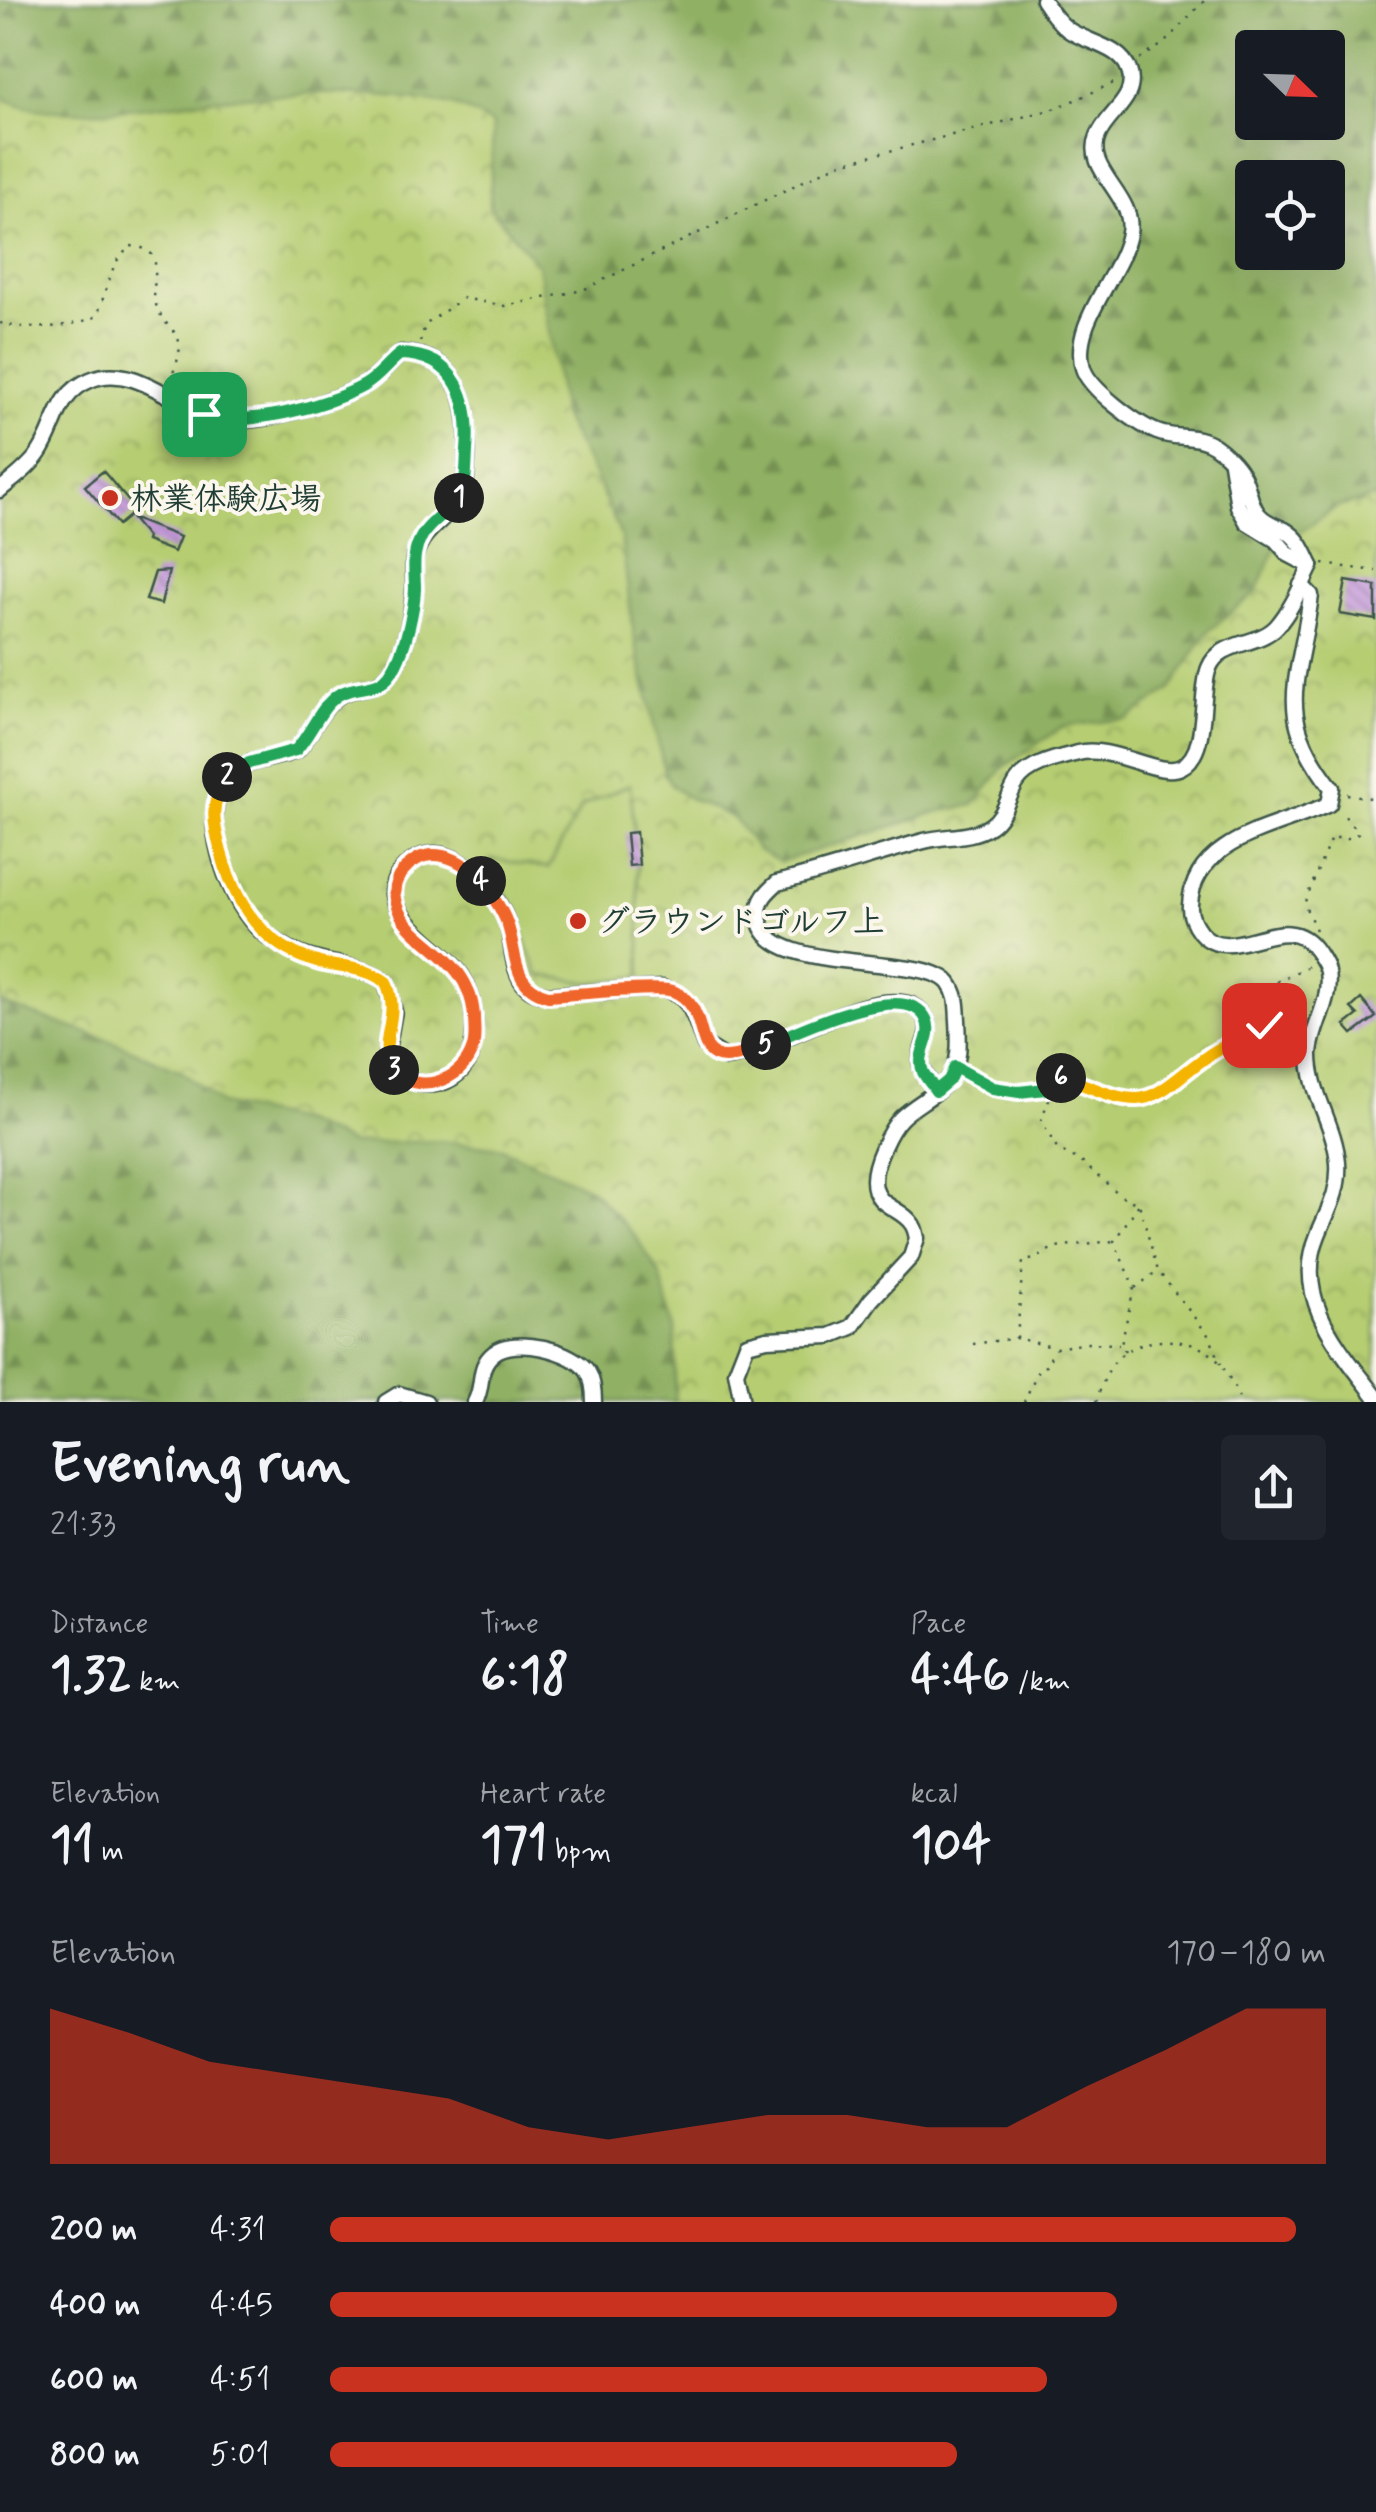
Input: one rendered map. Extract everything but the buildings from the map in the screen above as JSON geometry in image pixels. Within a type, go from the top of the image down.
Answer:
[{"type":"street","points":[[742,1402],[736,1372],[746,1344],[830,1336],[852,1327],[910,1257],[918,1238],[912,1224],[877,1196],[876,1167],[899,1120],[949,1080],[959,1049],[957,996],[946,979],[922,970],[825,959],[791,948],[771,938],[760,925],[759,908],[766,892],[777,883],[928,840],[960,837],[987,828],[999,818],[1016,783],[1026,772],[1062,758],[1101,750],[1170,770],[1182,767],[1190,760],[1206,711],[1205,682],[1210,664],[1222,651],[1263,637],[1276,627],[1311,566],[1300,542],[1285,530],[1268,524],[1257,512],[1243,475],[1209,442],[1157,432],[1106,397],[1083,371],[1081,352],[1094,308],[1130,231],[1127,210],[1095,156],[1096,139],[1130,90],[1130,74],[1124,60],[1068,30],[1043,0]]},
{"type":"street","points":[[0,490],[40,452],[70,391],[106,374],[124,376],[216,418],[249,420],[343,395],[373,380],[400,354],[418,354],[446,371],[463,394],[469,431],[466,480],[462,495],[422,535],[413,559],[415,591],[398,662],[388,677],[368,689],[338,695],[296,750],[249,763],[228,777],[214,802],[212,819],[227,876],[240,906],[264,934],[292,951],[320,963],[361,968],[386,982],[394,1011],[386,1056],[400,1077],[409,1081],[427,1084],[452,1076],[467,1062],[475,1036],[466,982],[450,960],[405,922],[395,904],[399,876],[410,863],[434,855],[458,860],[469,867],[490,892],[509,928],[522,982],[537,993],[548,996],[662,988],[672,991],[691,1006],[705,1045],[726,1058],[828,1018],[902,1002],[920,1010],[926,1018],[928,1036],[920,1059],[922,1070],[936,1091]]},
{"type":"street","points":[[1301,585],[1311,595],[1296,672],[1296,725],[1307,756],[1330,796],[1222,849],[1204,866],[1190,902],[1190,918],[1204,937],[1214,942],[1236,944],[1282,932],[1294,933],[1312,944],[1327,970],[1328,995],[1312,1037],[1311,1072],[1336,1143],[1339,1178],[1335,1198],[1312,1252],[1312,1296],[1321,1323],[1376,1397]]},
{"type":"street","points":[[475,1402],[480,1374],[490,1356],[500,1348],[516,1346],[545,1349],[578,1361],[590,1375],[594,1402]]},
{"type":"street","points":[[386,1402],[399,1394],[426,1402]]},
{"type":"path","points":[[1136,62],[1163,44],[1205,0]]},
{"type":"path","points":[[418,354],[425,325],[463,298],[505,306],[583,290],[838,164],[1054,108],[1118,81]]},
{"type":"path","points":[[0,322],[14,326],[63,324],[96,316],[114,263],[130,246],[139,246],[154,258],[155,302],[177,333],[180,346],[164,394]]},
{"type":"path","points":[[1311,566],[1328,563],[1376,571]]},
{"type":"path","points":[[1330,796],[1376,799]]},
{"type":"path","points":[[1319,940],[1312,915],[1304,904],[1306,895],[1331,838],[1350,838],[1358,833],[1330,796]]},
{"type":"path","points":[[1139,1204],[1124,1198],[1079,1160],[1057,1149],[1042,1120],[1061,1078],[1102,1093],[1140,1100],[1225,1044],[1241,1037],[1260,1037],[1264,1025],[1259,1005],[1267,990],[1322,959]]},
{"type":"path","points":[[955,1067],[993,1088],[1019,1092],[1054,1088]]},
{"type":"path","points":[[1114,1242],[1139,1204]]},
{"type":"path","points":[[1139,1204],[1158,1271],[1209,1336],[1240,1402]]},
{"type":"path","points":[[1114,1242],[1134,1288],[1121,1344],[1126,1353]]},
{"type":"path","points":[[1017,1338],[1023,1261],[1036,1259],[1054,1247],[1114,1242]]},
{"type":"path","points":[[1134,1288],[1158,1271]]},
{"type":"path","points":[[973,1344],[1017,1338],[1056,1348],[1088,1343],[1121,1344]]},
{"type":"path","points":[[1096,1402],[1103,1380],[1116,1360],[1126,1353],[1172,1340],[1208,1352],[1221,1364]]},
{"type":"path","points":[[1024,1402],[1039,1368],[1046,1366],[1056,1348]]},
{"type":"green space","points":[[0,0],[1376,0],[1376,693],[764,1402],[0,1402]]},
{"type":"green space","points":[[0,94],[17,104],[73,112],[250,96],[369,95],[452,105],[493,124],[490,207],[538,265],[563,417],[621,536],[634,636],[665,774],[672,786],[687,797],[734,818],[758,850],[780,862],[940,811],[973,805],[1004,767],[1063,726],[1127,719],[1171,689],[1208,631],[1257,591],[1275,549],[1337,507],[1376,497],[1376,1402],[675,1402],[675,1329],[660,1275],[636,1237],[591,1189],[502,1148],[441,1141],[352,1144],[302,1122],[221,1104],[181,1071],[113,1042],[0,1003]]},
{"type":"green space","name":"グラウンドゴルフ上","points":[[630,784],[641,976],[593,983],[539,975],[491,859],[548,868],[582,806]]},
{"type":"place","name":"林業体験広場","points":[[110,498]]},
{"type":"place","name":"グラウンドゴルフ上","points":[[578,921]]},
{"type":"route","points":[[204,414],[230,421],[249,420],[299,408],[361,388],[400,354],[426,356],[446,371],[463,394],[468,410],[462,495],[422,535],[413,559],[415,591],[398,662],[378,685],[338,695],[296,750],[236,770],[221,786],[212,819],[227,876],[240,906],[264,934],[320,963],[361,968],[386,982],[394,1011],[386,1056],[400,1077],[427,1084],[452,1076],[467,1062],[475,1036],[466,982],[450,960],[405,922],[395,904],[399,876],[410,863],[434,855],[458,860],[469,867],[498,904],[509,928],[517,971],[530,989],[548,996],[662,988],[672,991],[691,1006],[705,1045],[726,1058],[828,1018],[902,1002],[914,1006],[926,1018],[928,1036],[920,1059],[922,1070],[936,1091],[949,1080],[955,1067],[993,1088],[1019,1092],[1054,1088],[1061,1078],[1102,1093],[1140,1100],[1225,1044],[1241,1037],[1260,1037],[1264,1025]]}]
